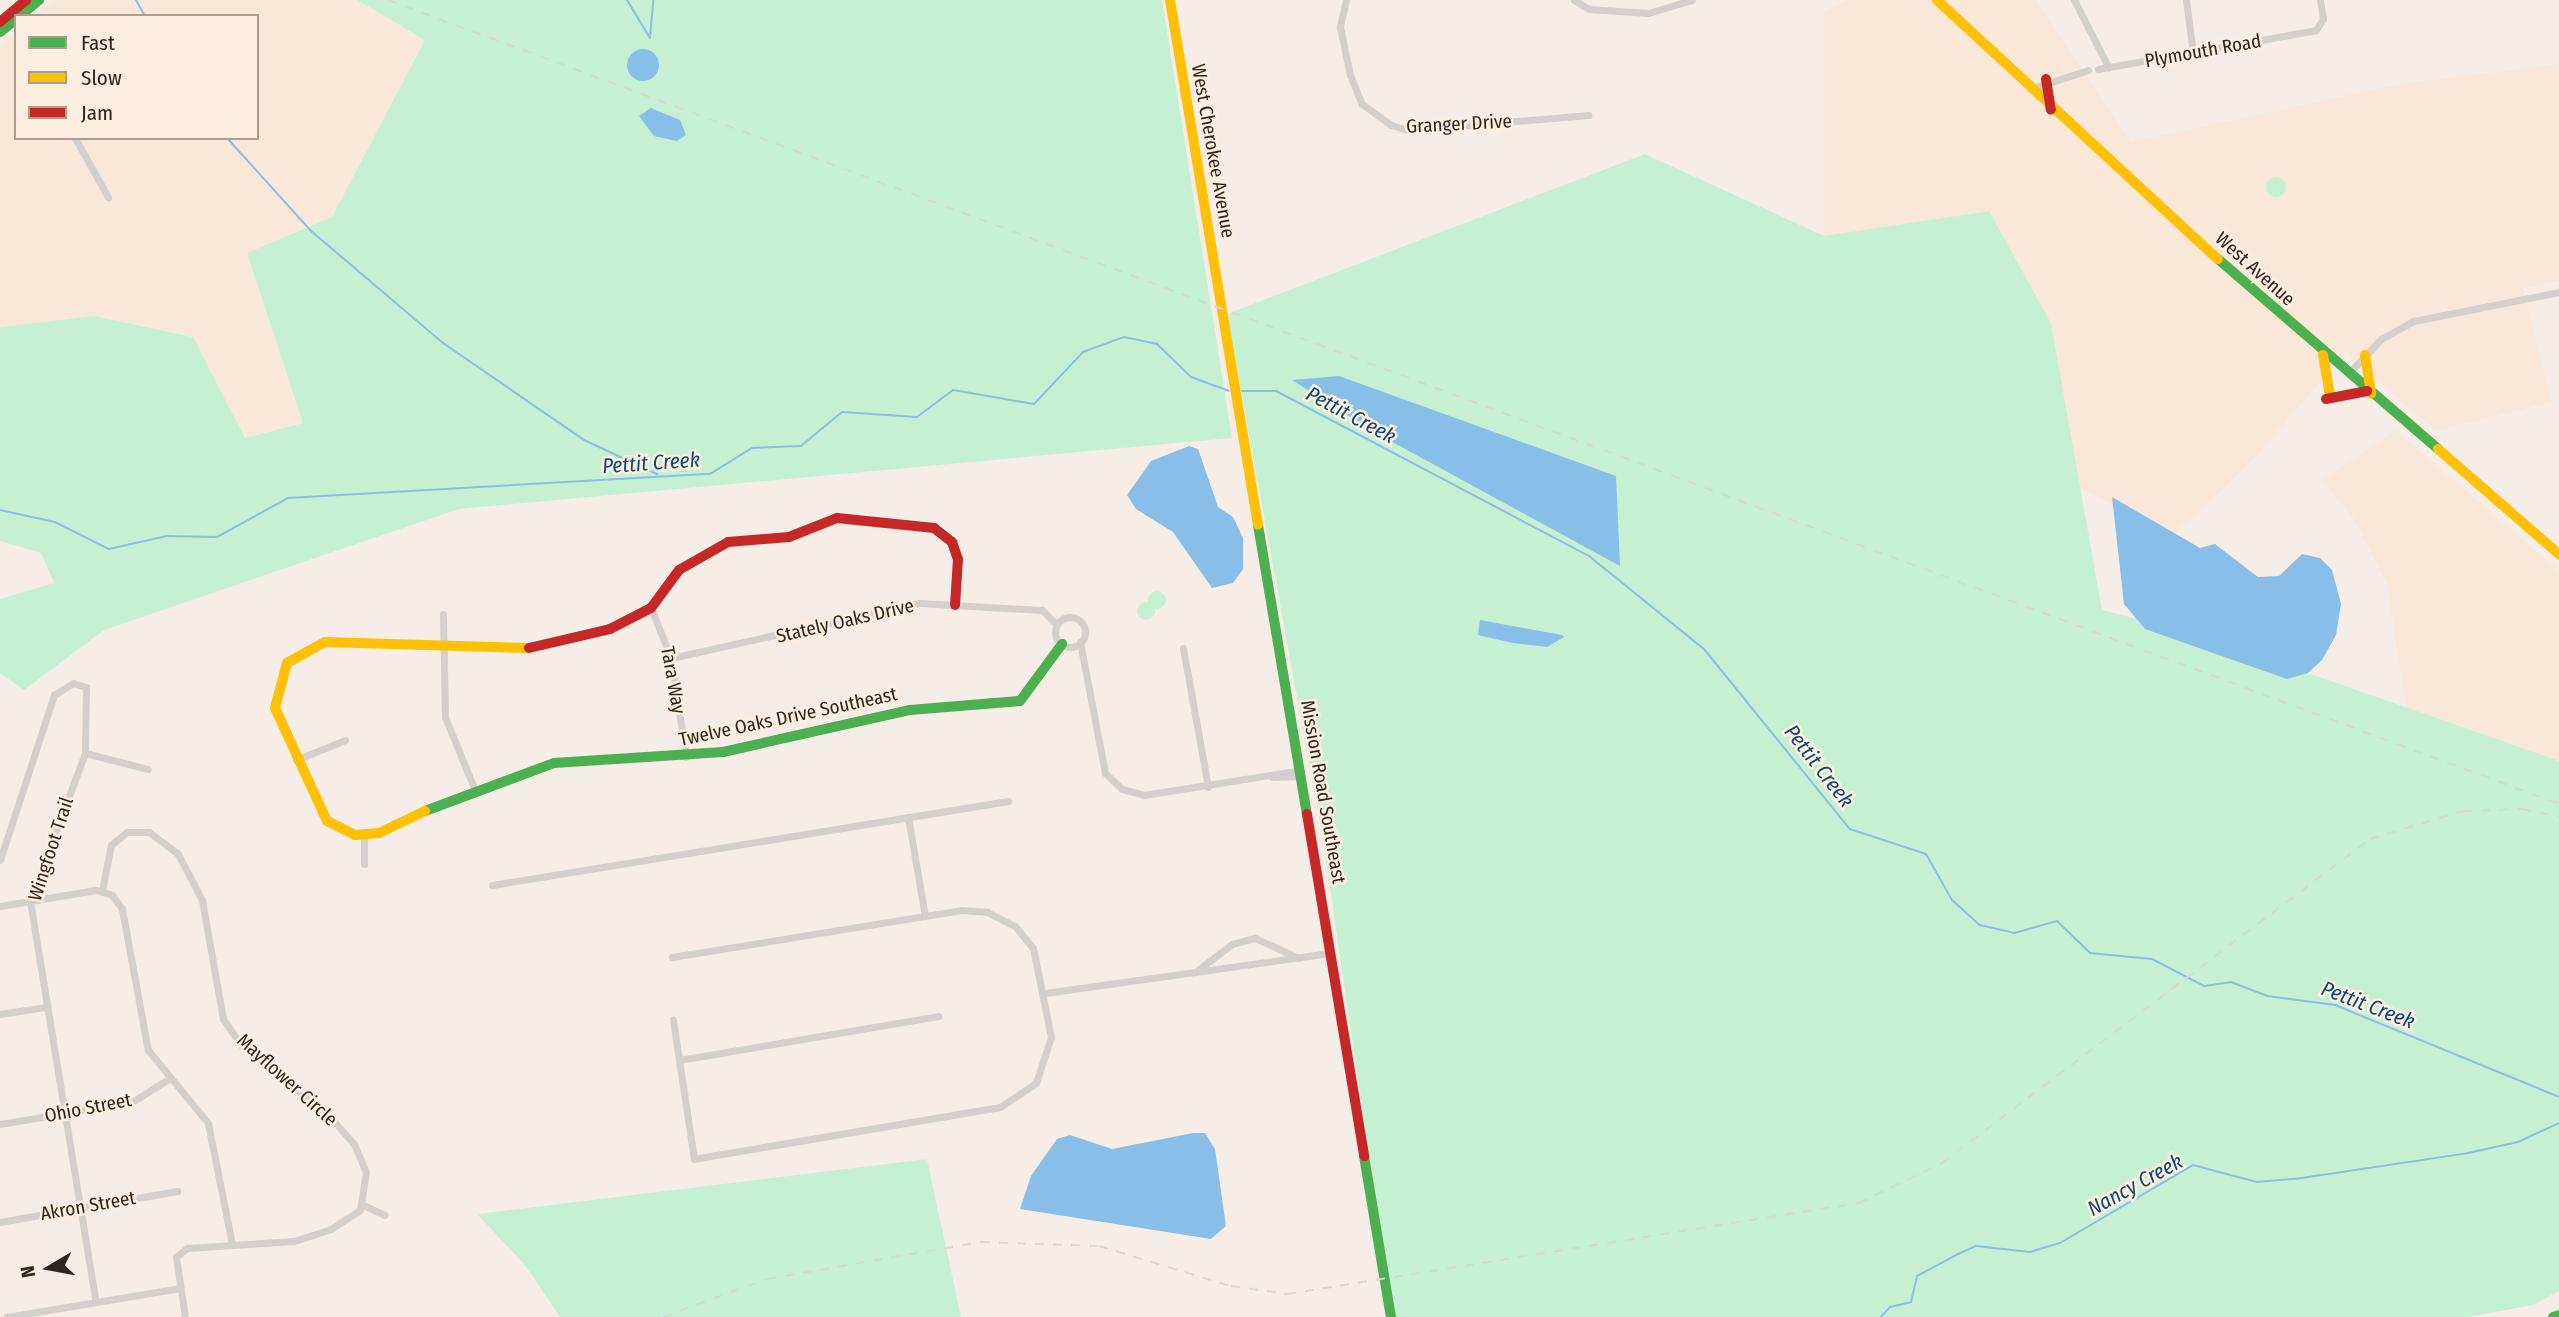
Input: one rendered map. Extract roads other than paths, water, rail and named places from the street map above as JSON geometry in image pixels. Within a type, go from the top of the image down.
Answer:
[{"type":"main road","points":[[0,22],[39,0]]},
{"type":"main road","name":"West Cherokee Avenue","points":[[1170,0],[1222,309]]},
{"type":"main road","name":"West Avenue","points":[[1937,0],[2029,90],[2347,374],[2559,554]]},
{"type":"main road","points":[[0,32],[14,17]]},
{"type":"main road","points":[[2046,79],[2051,110]]},
{"type":"main road","name":"Mission Road Southeast","points":[[1222,309],[1302,773],[1391,1317]]},
{"type":"main road","points":[[2322,351],[2328,397],[2369,392],[2365,355]]},
{"type":"main road","points":[[364,835],[327,821],[296,760],[275,708],[287,663],[325,642],[529,648],[610,629],[651,608],[678,570],[728,542],[789,537],[856,515],[934,528],[952,542],[958,559],[955,605]]},
{"type":"main road","name":"Twelve Oaks Drive Southeast","points":[[364,835],[474,788],[555,763],[686,757],[910,710],[1020,701],[1062,644]]},
{"type":"street","name":"Granger Drive","points":[[1346,0],[1340,27],[1350,75],[1362,104],[1391,125],[1407,130],[1588,115]]},
{"type":"street","points":[[1574,0],[1589,9],[1648,13],[1692,0]]},
{"type":"street","points":[[2074,0],[2109,68]]},
{"type":"street","points":[[2186,0],[2193,53]]},
{"type":"street","name":"Plymouth Road","points":[[2098,69],[2308,32],[2322,26],[2320,0]]},
{"type":"street","points":[[2029,90],[2046,79],[2088,70]]},
{"type":"street","points":[[76,140],[108,197]]},
{"type":"street","points":[[2347,374],[2365,355],[2414,321],[2559,292]]},
{"type":"street","name":"Stately Oaks Drive","points":[[671,658],[919,603],[1042,610],[1057,625],[1067,617],[1079,620],[1085,631],[1080,642],[1105,773],[1122,789],[1144,795],[1302,773]]},
{"type":"street","name":"Tara Way","points":[[651,608],[671,658],[686,757]]},
{"type":"street","points":[[443,614],[445,717],[474,788]]},
{"type":"street","points":[[1057,625],[1062,644],[1080,642]]},
{"type":"street","points":[[1182,649],[1208,787]]},
{"type":"street","name":"Wingfoot Trail","points":[[0,860],[54,695],[73,683],[86,687],[85,753],[30,901],[96,1302]]},
{"type":"street","points":[[296,760],[345,740]]},
{"type":"street","points":[[85,753],[148,769]]},
{"type":"street","points":[[492,885],[1008,801]]},
{"type":"street","points":[[908,817],[925,916]]},
{"type":"street","name":"Mayflower Circle","points":[[102,890],[111,845],[127,832],[149,832],[178,854],[202,900],[223,1019],[242,1046],[354,1144],[366,1172],[361,1204]]},
{"type":"street","points":[[364,835],[364,864]]},
{"type":"street","points":[[0,906],[102,890],[122,909],[148,1050],[208,1123],[232,1244]]},
{"type":"street","points":[[672,957],[925,916],[978,910],[1006,919],[1033,948],[1045,993],[1051,1037],[1046,1066],[1026,1094],[1000,1107],[694,1159],[673,1020]]},
{"type":"street","points":[[1199,969],[1232,944],[1255,939],[1299,958]]},
{"type":"street","points":[[1045,993],[1199,969],[1227,972],[1332,953]]},
{"type":"street","points":[[0,1014],[46,1007]]},
{"type":"street","points":[[679,1060],[938,1016]]},
{"type":"street","name":"Ohio Street","points":[[0,1124],[138,1100],[170,1078]]},
{"type":"street","name":"Akron Street","points":[[0,1222],[177,1191]]},
{"type":"street","points":[[185,1317],[176,1257],[187,1248],[293,1241],[331,1229],[361,1204],[385,1215]]},
{"type":"street","points":[[7,1317],[180,1288]]},
{"type":"water","points":[[643,49],[654,54],[659,65],[654,76],[643,81],[632,76],[627,65],[632,54]]},
{"type":"water","points":[[651,108],[680,120],[686,135],[677,141],[654,136],[639,116]]},
{"type":"water","points":[[1339,376],[1616,476],[1620,566],[1374,432],[1292,380]]},
{"type":"water","points":[[1189,446],[1198,449],[1218,507],[1233,517],[1243,538],[1243,569],[1233,583],[1212,588],[1173,532],[1136,509],[1127,495],[1151,461]]},
{"type":"water","points":[[2112,497],[2200,548],[2215,544],[2258,577],[2279,576],[2302,554],[2320,558],[2332,570],[2341,604],[2336,635],[2322,660],[2308,673],[2287,679],[2145,629],[2124,604]]},
{"type":"water","points":[[1480,620],[1564,637],[1547,647],[1513,643],[1478,635]]},
{"type":"water","points":[[1205,1133],[1215,1149],[1226,1226],[1211,1239],[1020,1209],[1031,1176],[1057,1139],[1070,1135],[1112,1149]]},
{"type":"waterway","points":[[136,0],[144,14]]},
{"type":"waterway","points":[[627,0],[650,38],[653,0]]},
{"type":"waterway","points":[[229,140],[311,231],[443,343],[584,440],[657,474]]},
{"type":"waterway","name":"Pettit Creek","points":[[0,510],[55,522],[109,549],[166,536],[217,537],[288,498],[710,474],[752,448],[801,446],[842,412],[917,417],[953,390],[1034,404],[1083,352],[1124,337],[1157,344],[1191,377],[1229,391]]},
{"type":"waterway","name":"Pettit Creek","points":[[1242,391],[1276,391],[1589,556],[1704,649],[1850,829],[1926,854],[1952,900],[1980,925],[2014,933],[2057,921],[2090,953],[2152,959],[2204,986],[2231,982],[2267,996],[2335,1005],[2559,1097]]},
{"type":"waterway","name":"Nancy Creek","points":[[1881,1317],[1890,1307],[1911,1302],[1917,1276],[1958,1254],[1976,1246],[2030,1252],[2060,1243],[2193,1165],[2257,1182],[2295,1179],[2468,1153],[2518,1142],[2559,1123]]},
{"type":"railway","points":[[388,0],[2559,804]]},
{"type":"railway","points":[[663,1317],[767,1279],[981,1242],[1099,1246],[1231,1286],[1287,1294],[1859,1203],[1942,1163],[2370,839],[2463,811],[2522,809],[2559,817]]}]
